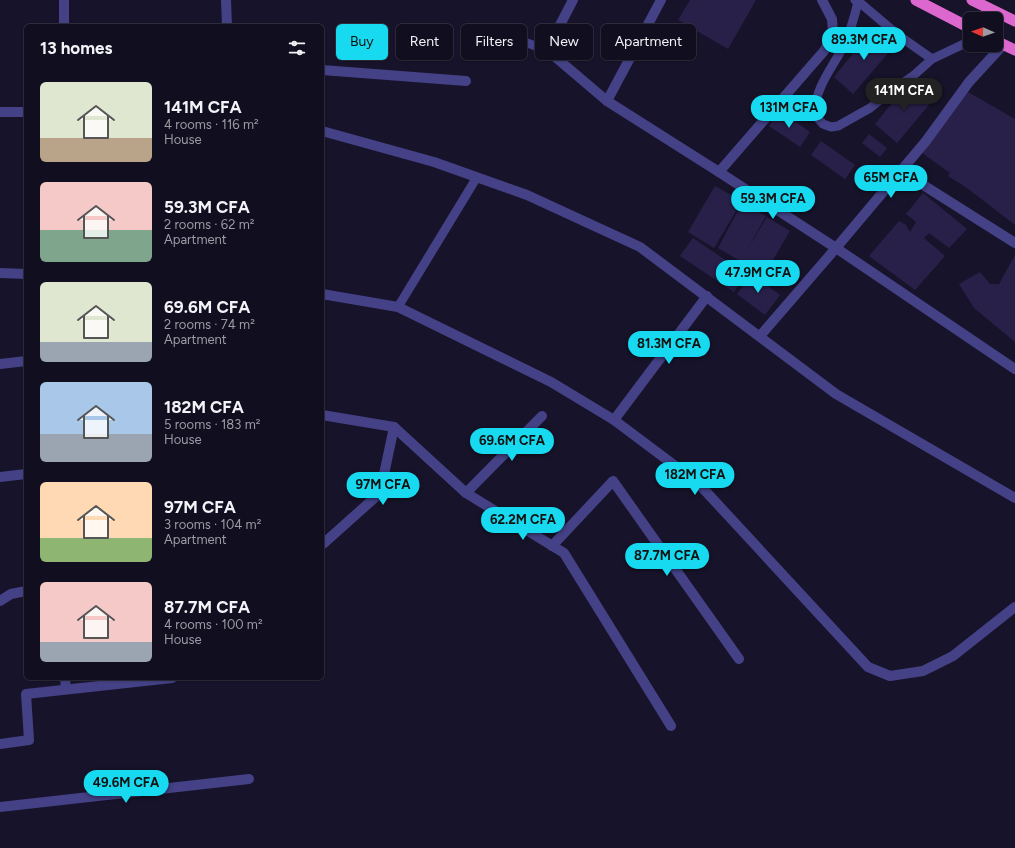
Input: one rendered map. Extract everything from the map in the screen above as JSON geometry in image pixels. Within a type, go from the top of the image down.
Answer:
[{"type":"highway","points":[[916,0],[963,24]]},
{"type":"highway","points":[[972,0],[1015,21]]},
{"type":"highway","points":[[1003,44],[1015,50]]},
{"type":"street","points":[[64,0],[64,24]]},
{"type":"street","points":[[226,0],[227,24]]},
{"type":"street","points":[[561,24],[573,0]]},
{"type":"street","points":[[607,101],[661,0]]},
{"type":"street","points":[[719,172],[824,51],[833,34],[832,19],[822,0]]},
{"type":"street","points":[[760,336],[926,141],[993,52]]},
{"type":"street","points":[[559,60],[607,101],[836,248],[1015,369]]},
{"type":"street","points":[[324,70],[466,81]]},
{"type":"street","points":[[0,112],[24,112]]},
{"type":"street","points":[[324,132],[434,162],[527,195],[640,247],[836,394],[1015,498]]},
{"type":"street","points":[[901,170],[1015,243]]},
{"type":"street","points":[[0,273],[24,274]]},
{"type":"street","points":[[324,294],[398,307],[551,382],[614,420],[698,483],[868,667],[890,676],[923,671],[953,656],[1015,606]]},
{"type":"street","points":[[614,420],[707,296]]},
{"type":"street","points":[[0,364],[24,361]]},
{"type":"street","points":[[324,415],[394,427],[466,493],[564,553],[671,726]]},
{"type":"street","points":[[466,493],[542,416]]},
{"type":"street","points":[[324,543],[380,493],[394,427]]},
{"type":"street","points":[[0,477],[24,474]]},
{"type":"street","points":[[552,546],[613,481],[738,659]]},
{"type":"street","points":[[0,602],[11,594],[24,591]]},
{"type":"street","points":[[65,680],[66,689]]},
{"type":"street","points":[[0,744],[29,740],[26,694],[153,680]]},
{"type":"street","points":[[0,807],[249,779]]},
{"type":"lane","points":[[932,59],[898,35],[857,0],[843,46],[819,89],[815,102],[814,114],[823,124],[831,127],[838,126],[870,108],[913,76],[932,59],[963,44]]},
{"type":"lane","points":[[398,307],[477,177]]},
{"type":"building","points":[[690,0],[756,0],[728,49],[696,30],[696,24],[685,24],[678,20]]},
{"type":"building","points":[[873,29],[895,45],[853,94],[834,77]]},
{"type":"building","points":[[910,81],[933,100],[897,143],[875,124]]},
{"type":"building","points":[[968,92],[1015,119],[1015,225],[967,188],[948,176],[950,173],[921,152]]},
{"type":"building","points":[[779,110],[810,132],[800,147],[769,126]]},
{"type":"building","points":[[869,134],[887,148],[880,157],[862,143]]},
{"type":"building","points":[[821,141],[855,165],[845,179],[811,155]]},
{"type":"building","points":[[715,186],[742,201],[714,248],[688,232]]},
{"type":"building","points":[[923,193],[967,229],[949,248],[929,233],[924,238],[945,256],[915,290],[869,256],[899,221],[906,225],[910,232],[916,222],[906,214]]},
{"type":"building","points":[[742,203],[766,216],[747,250],[767,217],[790,231],[764,275],[718,248]]},
{"type":"building","points":[[693,238],[746,274],[734,292],[680,256]]},
{"type":"building","points":[[1015,255],[1015,342],[974,308],[959,284],[980,272],[990,284],[999,284]]},
{"type":"building","points":[[752,274],[780,295],[765,315],[737,294]]}]
